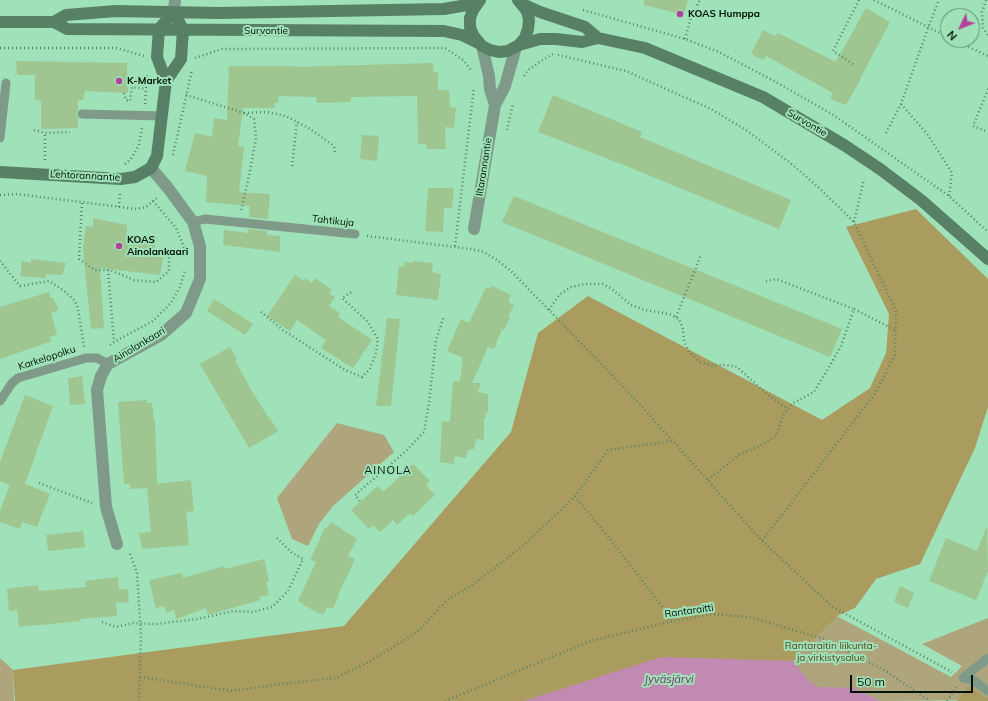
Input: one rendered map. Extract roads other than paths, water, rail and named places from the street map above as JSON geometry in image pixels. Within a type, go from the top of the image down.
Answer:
[{"type":"main road","name":"Survontie","points":[[54,22],[66,15],[174,6],[219,13],[444,9],[479,1]]},
{"type":"main road","points":[[479,1],[470,18],[470,27],[473,35],[480,44]]},
{"type":"main road","name":"Survontie","points":[[520,2],[540,12],[585,27],[598,38]]},
{"type":"main road","points":[[517,46],[525,38],[529,20],[526,11],[520,2]]},
{"type":"main road","points":[[151,168],[157,156],[166,80],[157,57],[159,30],[174,6]]},
{"type":"main road","points":[[166,80],[181,59],[183,30],[174,6]]},
{"type":"main road","name":"Survontie","points":[[0,22],[54,22],[67,28],[159,30],[444,31],[462,35],[490,50],[499,52],[508,51],[517,46],[540,40],[556,39],[582,42],[598,38],[645,48],[763,97],[844,144],[921,200],[988,259]]},
{"type":"main road","name":"Lehtorannantie","points":[[0,172],[120,179],[136,177],[151,168]]},
{"type":"street","name":"Iltarannantie","points":[[480,44],[495,105]]},
{"type":"street","name":"Iltarannantie","points":[[474,229],[495,105],[505,86],[517,46]]},
{"type":"street","name":"Ainolankaari","points":[[117,544],[106,507],[98,390],[101,376],[108,364],[160,335],[186,313],[200,279],[200,246],[193,222],[151,168]]},
{"type":"lane","points":[[0,138],[6,83]]},
{"type":"lane","points":[[82,114],[162,116]]},
{"type":"lane","name":"Tahtikuja","points":[[193,222],[205,219],[355,234]]},
{"type":"lane","name":"Karkelopolku","points":[[0,400],[12,383],[18,378],[86,358],[97,358],[108,364]]},
{"type":"lane","points":[[988,658],[963,678],[973,680],[988,691]]},
{"type":"water","name":"Jyväsjärvi","points":[[665,657],[792,661],[811,683],[818,687],[855,688],[880,701],[524,701]]},
{"type":"place","name":"KOAS Humppa","points":[[680,14]]},
{"type":"place","name":"K-Market","points":[[119,81]]},
{"type":"place","name":"KOAS Ainolankaari","points":[[119,246]]},
{"type":"district","name":"AINOLA","points":[[388,471]]},
{"type":"park label","name":"Rantaraitin liikunta- ja virkistysalue","points":[[831,652]]}]
